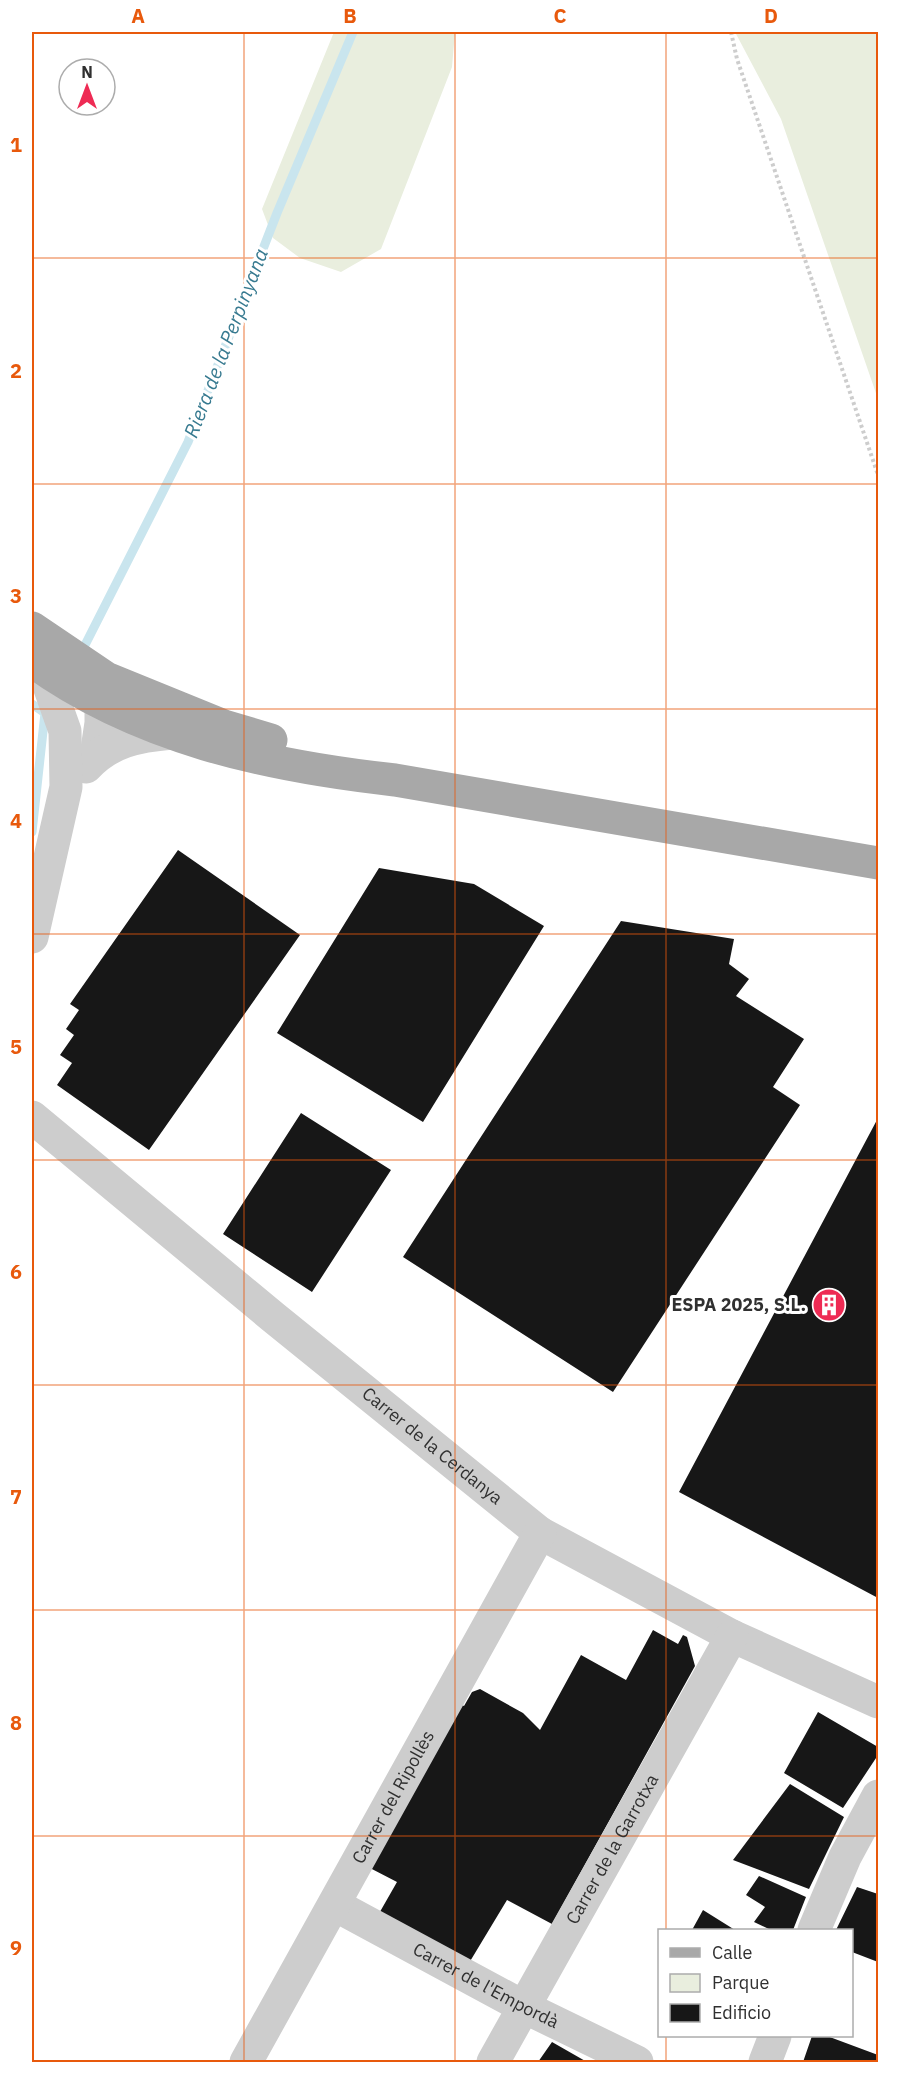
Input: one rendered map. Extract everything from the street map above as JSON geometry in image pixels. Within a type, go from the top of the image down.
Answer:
[{"type":"main road","points":[[32,628],[106,678],[236,729],[395,780]]},
{"type":"main road","points":[[35,658],[101,703],[203,744],[270,761],[879,862]]},
{"type":"street","points":[[32,937],[66,787],[65,731],[35,658]]},
{"type":"street","points":[[65,731],[79,717],[101,703],[132,705],[191,727],[236,729]]},
{"type":"street","points":[[96,756],[101,723],[101,703]]},
{"type":"street","points":[[66,787],[96,756],[120,742],[172,733]]},
{"type":"street","name":"Carrer de la Cerdanya","points":[[32,1117],[273,1317],[540,1533],[732,1636],[879,1702]]},
{"type":"street","name":"Carrer del Ripollès","points":[[246,2062],[540,1533]]},
{"type":"street","name":"Carrer de la Garrotxa","points":[[493,2062],[732,1636]]},
{"type":"street","points":[[814,1929],[845,1857],[879,1796]]},
{"type":"street","name":"Carrer de l'Empordà","points":[[335,1905],[524,2007],[637,2062]]},
{"type":"street","points":[[765,2062],[775,2037]]},
{"type":"path","points":[[731,32],[737,59],[879,475]]},
{"type":"green space","points":[[334,32],[455,32],[452,67],[381,249],[341,272],[300,258],[273,238],[262,209]]},
{"type":"green space","points":[[735,32],[878,32],[878,399],[781,119]]},
{"type":"building","points":[[178,850],[300,935],[149,1150],[57,1085],[72,1063],[60,1055],[74,1035],[66,1029],[79,1010],[70,1004]]},
{"type":"building","points":[[379,868],[474,884],[544,926],[423,1122],[277,1033]]},
{"type":"building","points":[[621,921],[734,939],[729,964],[749,979],[736,996],[804,1039],[773,1087],[800,1105],[613,1392],[403,1257]]},
{"type":"building","points":[[301,1113],[391,1170],[312,1292],[223,1234]]},
{"type":"building","name":"ESPA 2025, S.L.","points":[[878,1118],[878,1598],[679,1492]]},
{"type":"building","points":[[653,1630],[678,1644],[683,1635],[687,1637],[695,1666],[552,1924],[507,1900],[466,1968],[377,1917],[397,1882],[368,1867],[458,1703],[464,1706],[472,1692],[480,1689],[523,1713],[540,1730],[581,1655],[626,1680]]},
{"type":"building","points":[[818,1712],[878,1747],[878,1755],[843,1808],[784,1773]]},
{"type":"building","points":[[790,1784],[844,1817],[809,1889],[733,1860]]},
{"type":"building","points":[[759,1876],[806,1897],[793,1929],[769,1929],[754,1922],[765,1907],[746,1895]]},
{"type":"building","points":[[857,1887],[878,1894],[878,1962],[853,1952],[853,1929],[836,1929]]},
{"type":"building","points":[[703,1910],[733,1929],[693,1929]]},
{"type":"building","points":[[812,2037],[830,2037],[878,2055],[878,2062],[803,2062]]},
{"type":"building","points":[[552,2042],[587,2062],[538,2062]]},
{"type":"waterway","name":"Riera de la Perpinyana","points":[[84,647],[188,442],[277,213],[353,32]]},
{"type":"waterway","name":"Riera de la Perpinyana","points":[[32,704],[45,713],[32,832]]},
{"type":"place","name":"ESPA 2025, S.L.","points":[[829,1305]]}]
